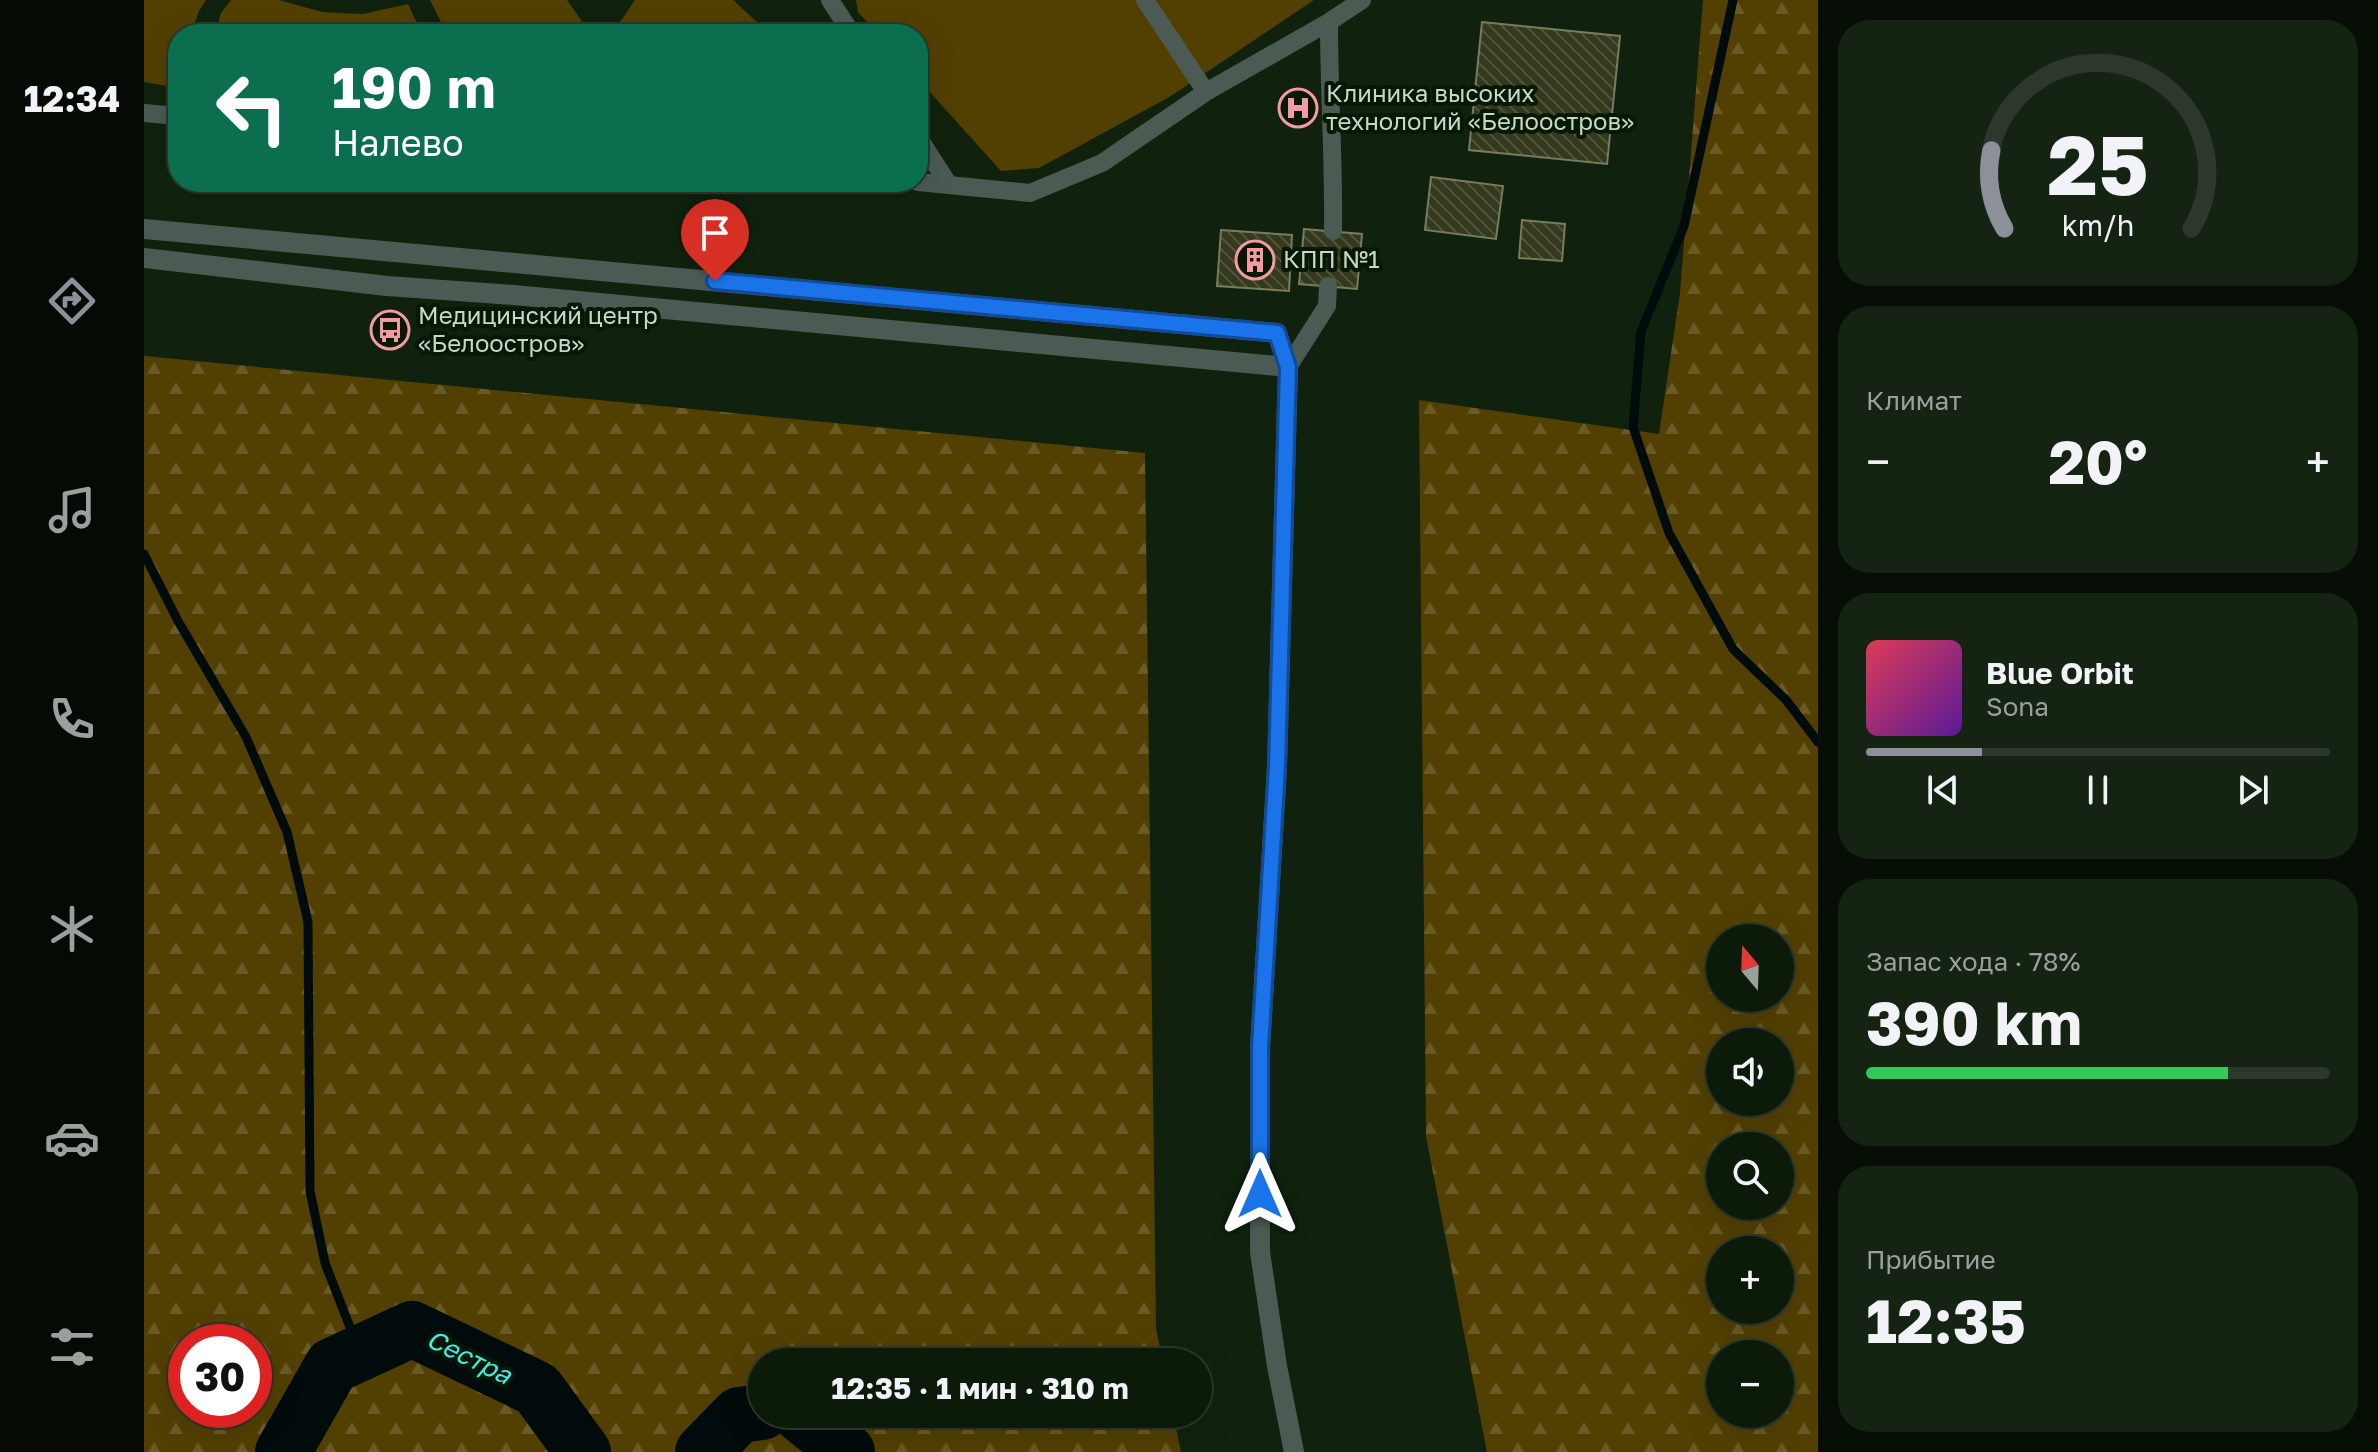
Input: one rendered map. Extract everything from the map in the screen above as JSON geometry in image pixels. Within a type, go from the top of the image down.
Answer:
[{"type":"street","points":[[144,229],[1277,333],[1288,367],[1277,767],[1260,1048],[1260,1252],[1294,1452]]},
{"type":"street","points":[[144,258],[387,286],[562,299],[1288,367]]},
{"type":"lane","points":[[830,0],[846,24]]},
{"type":"lane","points":[[1145,0],[1206,92]]},
{"type":"lane","points":[[928,183],[1030,193],[1102,163],[1206,92],[1362,0]]},
{"type":"lane","points":[[1329,22],[1333,231]]},
{"type":"lane","points":[[144,113],[168,115]]},
{"type":"lane","points":[[928,152],[949,185]]},
{"type":"lane","points":[[1288,367],[1327,306],[1328,286]]},
{"type":"green space","points":[[144,0],[206,0],[194,24],[168,24],[168,86],[144,82]]},
{"type":"green space","points":[[231,0],[279,0],[322,12],[363,14],[408,4],[417,24],[218,24],[221,13]]},
{"type":"green space","points":[[430,0],[567,0],[582,24],[442,24]]},
{"type":"green space","points":[[635,0],[733,0],[759,24],[619,24]]},
{"type":"green space","points":[[856,0],[1314,0],[1171,96],[1039,168],[1001,171],[928,90],[928,24],[869,24],[858,12]]},
{"type":"green space","points":[[1703,0],[1818,0],[1818,1452],[1487,1452],[1426,1136],[1419,400],[1659,434],[1680,293]]},
{"type":"green space","points":[[144,356],[1145,453],[1156,1329],[1160,1348],[748,1348],[748,1428],[1176,1428],[1181,1452],[144,1452]]},
{"type":"building","points":[[1482,22],[1620,36],[1607,164],[1469,150]]},
{"type":"building","points":[[1431,177],[1503,186],[1496,239],[1425,230]]},
{"type":"building","points":[[1522,220],[1565,224],[1562,261],[1519,258]]},
{"type":"building","points":[[1304,229],[1362,234],[1357,289],[1299,284]]},
{"type":"building","name":"КПП №1","points":[[1221,230],[1292,235],[1289,291],[1217,286]]},
{"type":"waterway","points":[[1733,0],[1684,226],[1641,332],[1633,427],[1669,533],[1733,649],[1786,700],[1818,742]]},
{"type":"waterway","points":[[144,554],[178,621],[246,737],[287,832],[308,922],[310,1191],[325,1263],[360,1353]]},
{"type":"waterway","name":"Сестра","points":[[283,1452],[332,1366],[412,1329],[537,1389],[583,1452]]},
{"type":"waterway","name":"Сестра","points":[[703,1452],[739,1415],[748,1414]]},
{"type":"waterway","name":"Сестра","points":[[817,1428],[847,1452]]},
{"type":"place","name":"Клиника высоких технологий «Белоостров»","points":[[1298,108]]},
{"type":"place","name":"КПП №1","points":[[1255,260]]},
{"type":"place","name":"Медицинский центр «Белоостров»","points":[[390,330]]},
{"type":"route","points":[[715,281],[1277,333],[1288,367],[1277,767],[1260,1048],[1260,1194]]}]
